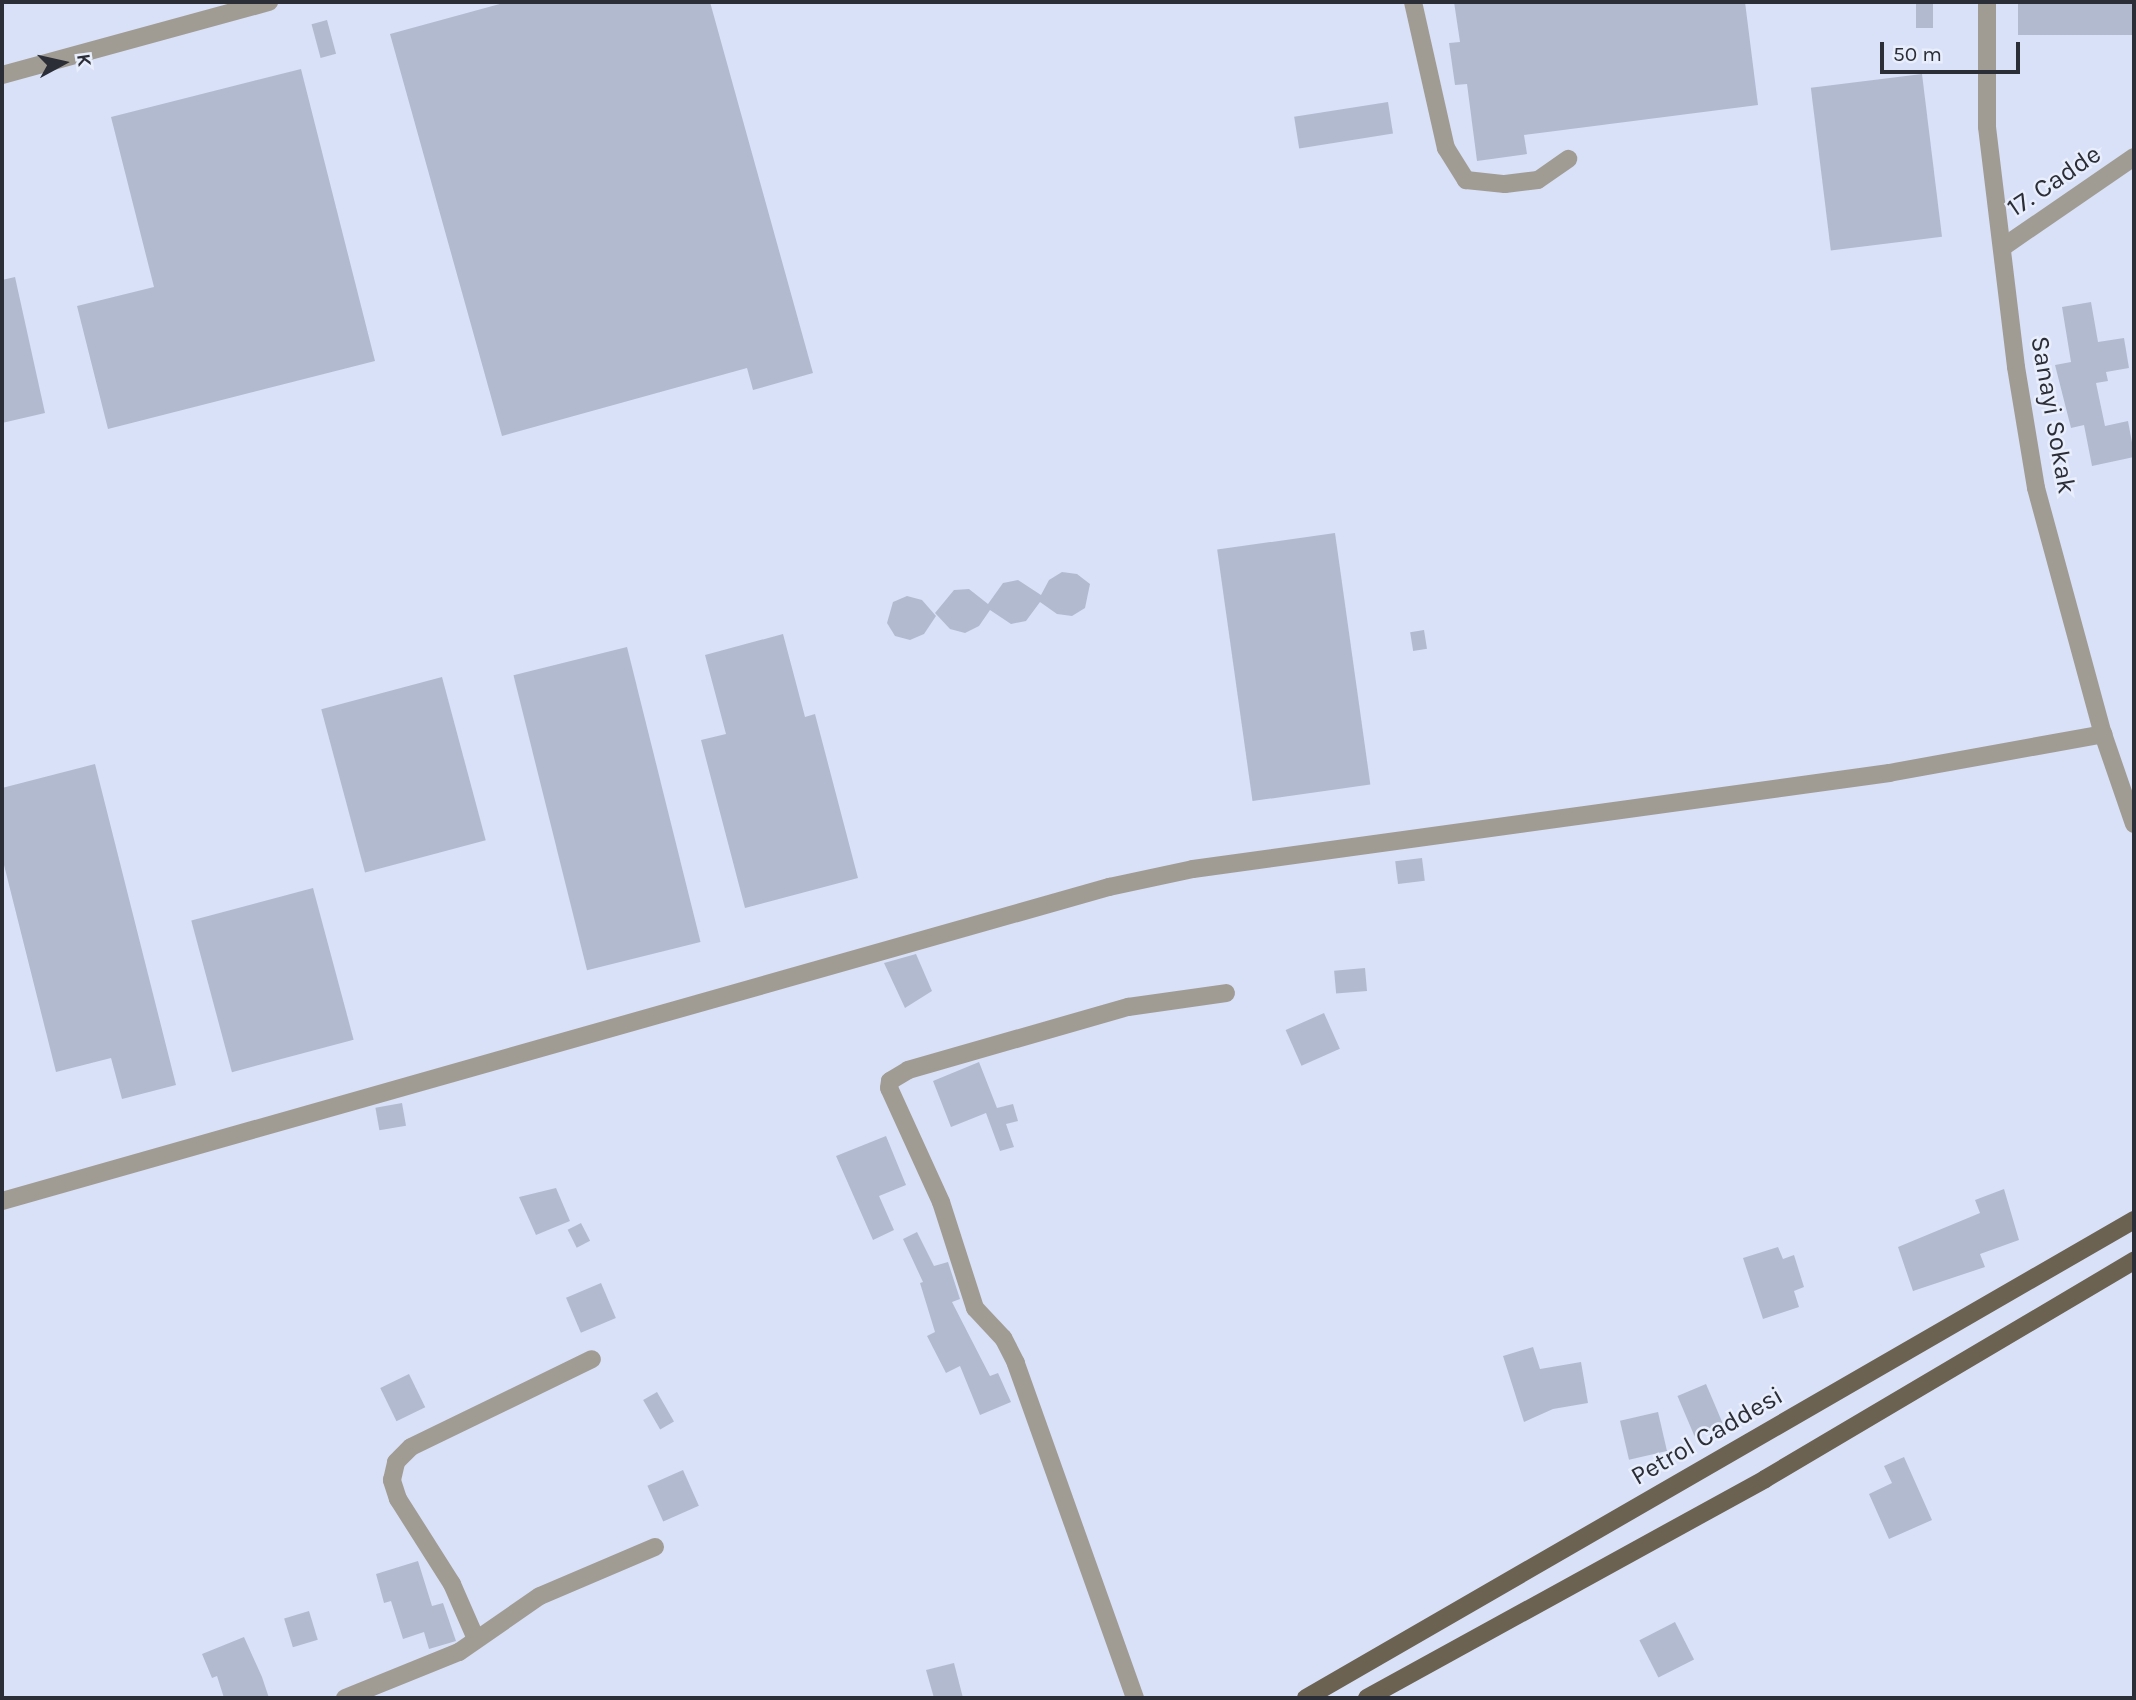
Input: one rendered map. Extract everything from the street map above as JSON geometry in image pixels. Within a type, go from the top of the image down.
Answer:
[{"type":"main road","name":"Petrol Caddesi","points":[[1306,1698],[2134,1220]]},
{"type":"main road","points":[[1367,1698],[1765,1479],[2134,1261]]},
{"type":"street","points":[[2,75],[269,2]]},
{"type":"street","points":[[1413,2],[1446,148],[1466,180],[1505,184],[1538,180],[1568,159]]},
{"type":"street","name":"Sanayi Sokak","points":[[1987,2],[1987,127],[2016,366],[2036,488],[2103,734],[2134,824]]},
{"type":"street","name":"17. Cadde","points":[[2003,247],[2134,157]]},
{"type":"street","points":[[2,1201],[1109,887],[1194,869],[1889,773],[2103,734]]},
{"type":"street","points":[[1135,1698],[1016,1363],[1003,1338],[975,1308],[941,1202],[889,1088],[890,1081],[908,1070],[1128,1007],[1226,993]]},
{"type":"street","points":[[476,1639],[452,1584],[397,1499],[392,1480],[396,1462],[411,1447],[592,1359]]},
{"type":"street","points":[[345,1698],[459,1652],[540,1596],[655,1547]]},
{"type":"building","points":[[507,2],[710,2],[813,373],[753,390],[747,368],[502,436],[390,34]]},
{"type":"building","points":[[1454,2],[1745,2],[1758,105],[1524,135],[1527,154],[1477,161],[1467,84],[1455,85],[1449,43],[1460,42]]},
{"type":"building","points":[[1916,2],[1933,2],[1933,28],[1916,28]]},
{"type":"building","points":[[2018,2],[2134,2],[2134,35],[2018,35]]},
{"type":"building","points":[[327,20],[336,54],[321,58],[312,24]]},
{"type":"building","points":[[301,69],[375,361],[108,429],[77,306],[154,287],[111,117]]},
{"type":"building","points":[[1922,74],[1942,237],[1831,250],[1811,88]]},
{"type":"building","points":[[1388,102],[1393,134],[1299,148],[1294,117]]},
{"type":"building","points":[[15,277],[45,413],[2,423],[2,280]]},
{"type":"building","points":[[2091,302],[2098,342],[2124,338],[2129,368],[2106,372],[2108,381],[2096,383],[2105,426],[2128,421],[2134,453],[2134,457],[2092,466],[2084,425],[2071,428],[2055,365],[2071,362],[2062,307]]},
{"type":"building","points":[[1335,533],[1370,785],[1253,801],[1217,550]]},
{"type":"building","points":[[1062,572],[1077,574],[1090,584],[1085,608],[1072,616],[1057,614],[1040,602],[1026,621],[1011,624],[990,610],[979,626],[965,633],[950,629],[935,613],[954,590],[969,589],[988,604],[1003,583],[1018,580],[1041,595],[1049,580]]},
{"type":"building","points":[[907,596],[922,600],[936,616],[924,634],[910,640],[895,636],[887,623],[893,602]]},
{"type":"building","points":[[1424,630],[1427,649],[1413,651],[1410,632]]},
{"type":"building","points":[[783,634],[805,717],[815,714],[858,878],[745,908],[701,740],[726,734],[705,655]]},
{"type":"building","points":[[627,647],[701,942],[587,970],[513,675]]},
{"type":"building","points":[[442,677],[486,840],[365,873],[321,709]]},
{"type":"building","points":[[95,764],[176,1085],[122,1099],[111,1058],[56,1072],[2,857],[2,788]]},
{"type":"building","points":[[1422,858],[1425,881],[1398,884],[1395,861]]},
{"type":"building","points":[[313,888],[354,1040],[232,1072],[191,921]]},
{"type":"building","points":[[916,954],[932,991],[905,1008],[884,963]]},
{"type":"building","points":[[1365,968],[1367,991],[1336,994],[1334,971]]},
{"type":"building","points":[[1324,1013],[1340,1049],[1301,1066],[1286,1030]]},
{"type":"building","points":[[979,1062],[997,1108],[1013,1104],[1018,1121],[1006,1124],[1014,1147],[1000,1151],[986,1113],[951,1127],[933,1081]]},
{"type":"building","points":[[402,1103],[406,1126],[379,1130],[375,1108]]},
{"type":"building","points":[[886,1136],[906,1185],[879,1196],[894,1230],[873,1240],[836,1156]]},
{"type":"building","points":[[556,1188],[570,1221],[536,1235],[519,1197]]},
{"type":"building","points":[[2004,1189],[2019,1240],[1980,1254],[1985,1267],[1913,1291],[1898,1247],[1980,1213],[1975,1200]]},
{"type":"building","points":[[581,1223],[590,1241],[577,1248],[568,1230]]},
{"type":"building","points":[[917,1232],[934,1266],[948,1262],[960,1299],[952,1302],[990,1376],[998,1373],[1011,1402],[980,1415],[960,1366],[946,1373],[927,1336],[935,1332],[920,1283],[923,1282],[903,1239]]},
{"type":"building","points":[[1778,1247],[1783,1259],[1794,1255],[1804,1287],[1794,1291],[1799,1307],[1763,1319],[1743,1258]]},
{"type":"building","points":[[601,1283],[616,1318],[581,1333],[566,1298]]},
{"type":"building","points":[[1533,1347],[1540,1369],[1581,1362],[1588,1403],[1553,1409],[1524,1422],[1503,1356]]},
{"type":"building","points":[[409,1374],[425,1407],[396,1421],[380,1388]]},
{"type":"building","points":[[1706,1384],[1723,1425],[1695,1437],[1677,1396]]},
{"type":"building","points":[[657,1392],[674,1421],[660,1429],[643,1400]]},
{"type":"building","points":[[1658,1412],[1667,1451],[1629,1460],[1620,1421]]},
{"type":"building","points":[[1904,1457],[1932,1520],[1889,1539],[1869,1494],[1892,1483],[1884,1466]]},
{"type":"building","points":[[683,1470],[699,1506],[663,1521],[647,1486]]},
{"type":"building","points":[[418,1561],[432,1606],[443,1603],[456,1641],[429,1649],[424,1632],[403,1639],[391,1601],[384,1603],[376,1574]]},
{"type":"building","points":[[309,1611],[318,1640],[293,1647],[284,1619]]},
{"type":"building","points":[[1675,1622],[1694,1659],[1658,1678],[1639,1640]]},
{"type":"building","points":[[244,1637],[269,1698],[224,1698],[217,1676],[212,1678],[202,1654]]},
{"type":"building","points":[[954,1663],[963,1698],[934,1698],[926,1670]]}]
